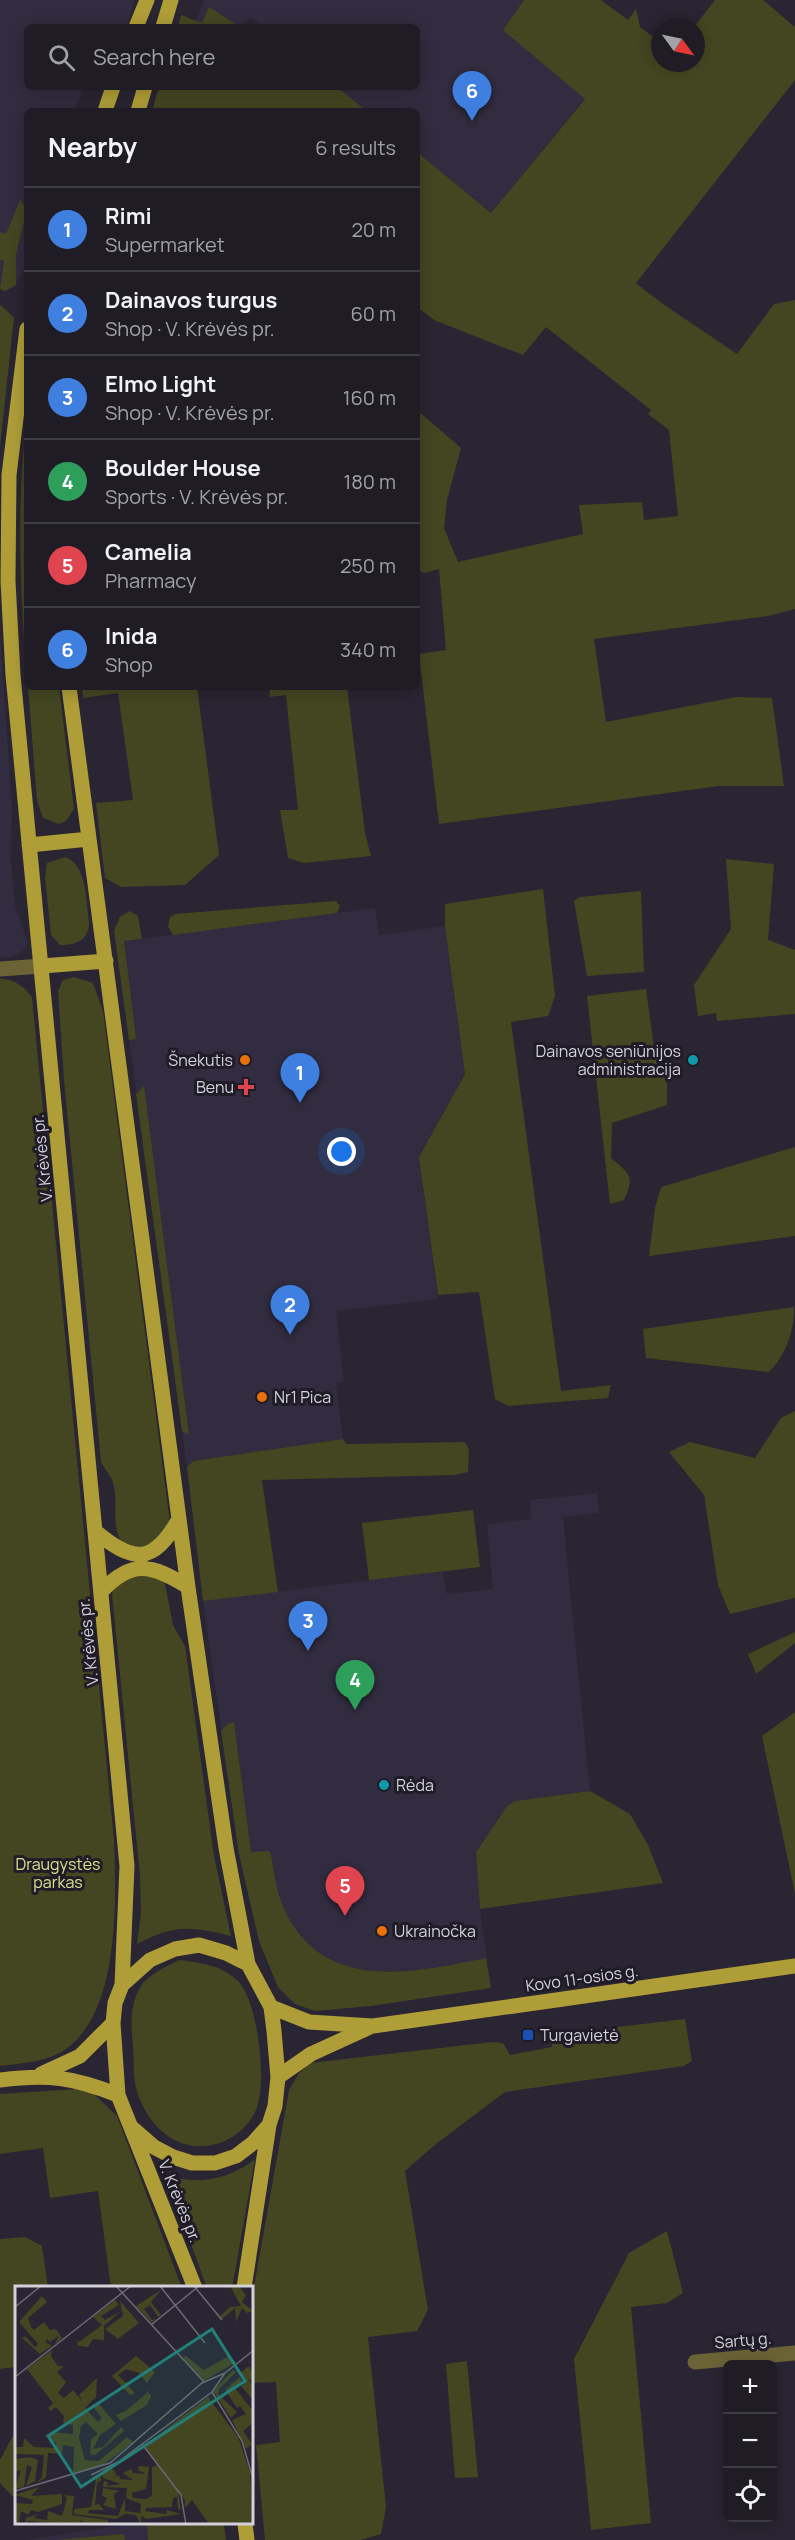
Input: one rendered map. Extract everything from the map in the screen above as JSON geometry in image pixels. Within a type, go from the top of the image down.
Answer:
[{"type":"main road","points":[[137,24],[147,0]]},
{"type":"main road","points":[[165,24],[171,0]]},
{"type":"main road","points":[[106,108],[112,90]]},
{"type":"main road","points":[[139,108],[144,90]]},
{"type":"main road","name":"V. Krėvės pr.","points":[[24,353],[9,475],[8,581],[13,675],[127,1866],[122,1984]]},
{"type":"main road","points":[[69,690],[188,1587],[226,1848],[248,1964],[271,2007],[278,2077],[244,2286]]},
{"type":"main road","points":[[29,845],[89,839]]},
{"type":"main road","points":[[42,966],[106,961]]},
{"type":"main road","points":[[95,1531],[114,1547],[128,1554],[145,1554],[157,1549],[168,1538],[179,1519]]},
{"type":"main road","points":[[101,1592],[116,1575],[145,1568],[163,1571],[188,1587]]},
{"type":"main road","points":[[248,1964],[199,1945],[175,1948],[150,1960],[122,1984],[115,2003],[113,2023],[118,2095],[131,2127],[154,2147],[172,2157],[192,2163],[214,2163],[236,2156],[253,2143],[269,2124]]},
{"type":"main road","name":"Kovo 11-osios g.","points":[[271,2007],[309,2022],[373,2026],[795,1966]]},
{"type":"main road","points":[[0,2080],[38,2075],[80,2056],[113,2023]]},
{"type":"main road","name":"Kovo 11-osios g.","points":[[278,2077],[311,2054],[373,2026]]},
{"type":"main road","points":[[38,2075],[91,2084],[118,2095]]},
{"type":"main road","name":"V. Krėvės pr.","points":[[131,2127],[194,2286]]},
{"type":"main road","points":[[245,2525],[247,2540]]},
{"type":"street","points":[[0,969],[42,966]]},
{"type":"street","name":"Sartų g.","points":[[695,2362],[795,2353]]},
{"type":"shaded area","points":[[0,0],[135,0],[127,24],[24,24],[24,90],[82,90],[75,108],[24,108],[24,269],[14,288],[5,291],[0,289]]},
{"type":"shaded area","points":[[204,0],[524,0],[504,30],[585,98],[491,213],[420,154],[420,108],[363,108],[341,90],[420,90],[420,24],[260,24],[251,17],[243,24],[235,24],[209,7],[202,24],[196,21]]},
{"type":"shaded area","points":[[0,633],[12,807],[11,860],[15,905],[28,943],[23,951],[13,957],[0,958]]},
{"type":"shaded area","points":[[375,908],[379,935],[445,926],[465,1074],[419,1157],[438,1299],[336,1311],[344,1382],[336,1383],[343,1439],[193,1461],[187,1467],[116,942]]},
{"type":"shaded area","points":[[597,1493],[599,1513],[563,1517],[590,1791],[515,1801],[507,1806],[476,1852],[480,1909],[491,1988],[371,2006],[315,2011],[295,2004],[278,1987],[259,1941],[239,1854],[203,1601],[442,1571],[447,1594],[493,1589],[487,1524],[531,1519],[530,1500]]},
{"type":"shaded area","points":[[122,2525],[193,2525],[195,2540],[28,2540]]},
{"type":"green space","points":[[524,0],[601,0],[628,20],[636,9],[640,27],[651,35],[651,72],[705,72],[705,18],[701,18],[715,0],[763,0],[795,27],[795,80],[636,283],[737,354],[774,304],[795,300],[795,609],[768,616],[594,639],[606,722],[736,697],[772,698],[784,786],[719,786],[439,824],[420,654],[446,650],[439,569],[424,573],[420,571],[420,413],[461,448],[447,500],[444,528],[458,562],[583,534],[579,505],[642,502],[644,520],[678,516],[669,430],[648,414],[651,410],[546,327],[523,355],[434,320],[420,309],[420,154],[491,213],[585,99],[503,30]]},
{"type":"green space","points":[[209,7],[235,24],[179,24],[181,15],[202,23]]},
{"type":"green space","points":[[158,90],[341,90],[363,108],[153,108]]},
{"type":"green space","points":[[20,200],[24,206],[24,221],[16,254],[16,285],[5,291],[0,289],[4,261],[0,260],[0,232],[6,234]]},
{"type":"green space","points":[[0,305],[14,317],[0,447]]},
{"type":"green space","points":[[24,448],[24,640],[20,547]]},
{"type":"green space","points":[[28,690],[59,690],[74,809],[66,821],[59,824],[43,818],[37,800]]},
{"type":"green space","points":[[82,690],[197,690],[219,855],[185,885],[121,887],[105,878],[96,803],[133,800],[118,693],[83,698]]},
{"type":"green space","points":[[269,690],[347,690],[365,833],[371,856],[304,863],[288,858],[280,810],[298,810],[286,695],[270,697]]},
{"type":"green space","points":[[65,857],[78,867],[81,875],[89,922],[87,933],[81,940],[72,944],[60,945],[51,935],[45,877],[47,863]]},
{"type":"green space","points":[[726,859],[774,864],[768,940],[795,950],[795,1014],[717,1021],[716,1013],[698,1016],[694,985],[731,929]]},
{"type":"green space","points":[[543,889],[555,996],[548,1016],[511,1022],[561,1391],[611,1385],[608,1398],[508,1406],[495,1399],[479,1292],[438,1295],[419,1157],[465,1074],[445,926],[445,904]]},
{"type":"green space","points":[[641,891],[644,972],[587,976],[574,901],[580,897]]},
{"type":"green space","points":[[336,901],[340,906],[337,913],[173,935],[168,927],[170,917],[175,914]]},
{"type":"green space","points":[[130,911],[138,916],[142,939],[124,941],[136,1039],[129,1040],[114,931],[120,917]]},
{"type":"green space","points":[[74,977],[93,983],[103,1011],[170,1523],[157,1540],[149,1545],[138,1547],[128,1546],[121,1541],[116,1525],[113,1483],[101,1462],[64,1080],[58,991],[63,980]]},
{"type":"green space","name":"Draugystės parkas","points":[[0,979],[18,984],[32,997],[114,1840],[115,1892],[112,1950],[98,2005],[86,2028],[70,2046],[54,2055],[37,2061],[0,2066]]},
{"type":"green space","points":[[646,989],[654,1048],[663,1047],[667,1105],[612,1123],[611,1158],[623,1168],[630,1180],[624,1200],[610,1204],[587,996]]},
{"type":"green space","points":[[144,1086],[189,1435],[182,1431],[136,1094]]},
{"type":"green space","points":[[795,1147],[795,1236],[649,1256],[655,1208],[661,1187]]},
{"type":"green space","points":[[794,1307],[793,1324],[788,1342],[780,1359],[769,1372],[646,1358],[643,1329]]},
{"type":"green space","points":[[795,1411],[795,1598],[730,1614],[718,1585],[704,1495],[669,1452],[690,1442],[755,1458],[781,1418]]},
{"type":"green space","points":[[343,1439],[346,1444],[465,1442],[469,1450],[468,1472],[454,1475],[262,1480],[278,1592],[203,1601],[187,1467],[193,1461]]},
{"type":"green space","points":[[473,1510],[480,1567],[369,1580],[362,1523]]},
{"type":"green space","points":[[143,1573],[164,1579],[173,1625],[185,1646],[214,1856],[231,1936],[205,1930],[183,1929],[162,1933],[137,1944],[141,1913],[140,1876],[112,1594],[114,1585]]},
{"type":"green space","points":[[795,1632],[795,1643],[756,1674],[748,1654]]},
{"type":"green space","points":[[795,1712],[795,1894],[762,1736]]},
{"type":"green space","points":[[234,1722],[251,1852],[270,1851],[281,1902],[301,1936],[322,1955],[346,1966],[372,1971],[400,1972],[429,1969],[486,1958],[491,1988],[371,2006],[315,2011],[295,2004],[278,1987],[259,1941],[239,1854],[221,1731]]},
{"type":"green space","points":[[590,1791],[630,1814],[648,1845],[663,1883],[480,1909],[476,1852],[507,1806],[515,1801]]},
{"type":"green space","points":[[179,1960],[211,1966],[232,1976],[245,1991],[255,2022],[261,2076],[256,2111],[248,2124],[236,2134],[216,2144],[188,2145],[165,2134],[147,2113],[136,2088],[133,2005],[139,1989],[148,1978]]},
{"type":"green space","points":[[685,2019],[692,2061],[684,2066],[505,2092],[436,2144],[405,2171],[428,2310],[417,2331],[368,2337],[386,2507],[381,2534],[360,2540],[265,2540],[256,2445],[280,2442],[276,2382],[254,2383],[254,2287],[289,2090],[299,2073],[310,2063],[492,2042],[503,2043],[510,2055],[552,2047],[551,2039],[601,2029]]},
{"type":"green space","points":[[78,2089],[93,2093],[117,2116],[181,2286],[111,2286],[98,2191],[50,2198],[43,2148],[0,2154],[0,2094]]},
{"type":"green space","points":[[255,2159],[232,2286],[206,2286],[166,2176],[190,2180],[213,2179],[245,2166]]},
{"type":"green space","points":[[667,2231],[683,2293],[667,2303],[631,2307],[651,2523],[591,2530],[574,2359],[629,2253]]},
{"type":"green space","points":[[25,2237],[42,2246],[48,2286],[15,2286],[15,2367],[0,2369],[0,2239]]},
{"type":"green space","points":[[467,2361],[478,2477],[455,2478],[446,2364]]},
{"type":"green space","points":[[15,2432],[15,2499],[0,2483],[0,2460]]},
{"type":"green space","points":[[147,2525],[224,2525],[226,2540],[148,2540]]},
{"type":"green space","points":[[124,2534],[125,2540],[57,2540]]},
{"type":"place","name":"Inida","points":[[472,121]]},
{"type":"place","name":"Šnekutis","points":[[245,1060]]},
{"type":"place","name":"Dainavos seniūnijos administracija","points":[[693,1060]]},
{"type":"place","name":"Benu","points":[[246,1087]]},
{"type":"place","name":"Rimi","points":[[300,1103]]},
{"type":"place","name":"Dainavos turgus","points":[[290,1335]]},
{"type":"place","name":"Nr1 Pica","points":[[262,1397]]},
{"type":"place","name":"Elmo Light","points":[[308,1651]]},
{"type":"place","name":"Boulder House","points":[[355,1710]]},
{"type":"place","name":"Rėda","points":[[384,1785]]},
{"type":"place","name":"Camelia","points":[[345,1916]]},
{"type":"place","name":"Ukrainočka","points":[[382,1931]]},
{"type":"place","name":"Turgavietė","points":[[528,2035]]}]
